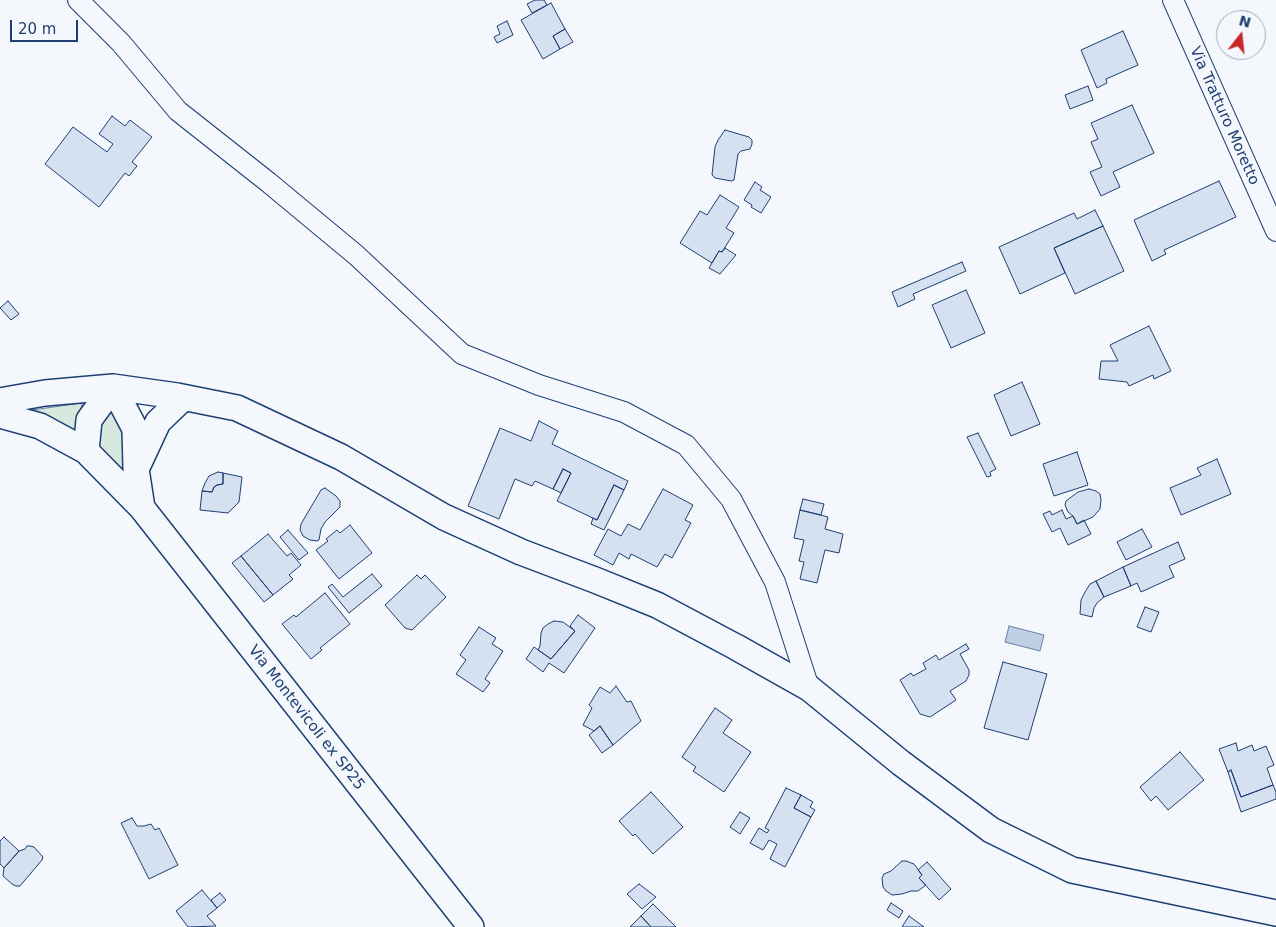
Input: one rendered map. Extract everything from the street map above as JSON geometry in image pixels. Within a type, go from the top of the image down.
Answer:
[{"type":"street","points":[[78,0],[122,43],[178,111],[356,255],[462,354],[540,384],[624,412],[686,446],[731,499],[775,582],[809,688]]},
{"type":"street","name":"Via Tratturo Moretto","points":[[1173,0],[1276,231]]},
{"type":"street","points":[[0,401],[45,393],[112,387],[237,408],[341,457],[444,517],[521,552],[657,605],[809,688],[901,764],[991,830],[1072,870],[1276,913]]},
{"type":"street","points":[[86,451],[89,420],[112,387]]},
{"type":"street","points":[[112,387],[135,429],[136,469],[142,508]]},
{"type":"street","points":[[136,469],[158,422],[183,398]]},
{"type":"street","name":"Via Montevicoli ex SP25","points":[[0,415],[40,426],[86,451],[142,508],[471,927]]},
{"type":"shaded area","points":[[82,403],[77,435],[32,410]]},
{"type":"shaded area","points":[[103,407],[115,411],[125,443],[125,480],[100,451],[98,428]]},
{"type":"water","points":[[1009,626],[1044,635],[1040,651],[1005,642]]},
{"type":"building","points":[[535,0],[544,0],[547,5],[532,13],[527,4]]},
{"type":"building","points":[[551,3],[565,29],[553,36],[560,49],[543,59],[521,20]]},
{"type":"building","points":[[507,21],[513,35],[497,43],[494,37],[500,34],[497,26]]},
{"type":"building","points":[[565,29],[573,42],[560,49],[553,36]]},
{"type":"building","points":[[1123,31],[1138,65],[1106,79],[1107,83],[1097,88],[1081,50]]},
{"type":"building","points":[[1088,86],[1093,100],[1070,109],[1065,95]]},
{"type":"building","points":[[1132,105],[1154,153],[1113,172],[1120,187],[1101,196],[1090,172],[1102,167],[1091,142],[1098,139],[1091,123]]},
{"type":"building","points":[[112,116],[125,126],[130,120],[152,137],[132,162],[137,166],[129,176],[125,173],[99,207],[45,164],[73,127],[107,152],[113,144],[99,134]]},
{"type":"building","points":[[725,130],[749,137],[752,140],[750,149],[741,151],[738,154],[734,180],[731,181],[715,178],[712,175],[715,147]]},
{"type":"building","points":[[1219,181],[1236,217],[1164,250],[1166,254],[1152,261],[1134,220]]},
{"type":"building","points":[[755,182],[762,187],[760,190],[771,197],[761,213],[744,200]]},
{"type":"building","points":[[720,195],[739,207],[726,228],[734,233],[722,252],[719,251],[712,263],[680,243],[700,211],[707,215]]},
{"type":"building","points":[[1095,210],[1103,226],[1054,248],[1065,273],[1020,294],[999,247],[1074,213],[1077,219]]},
{"type":"building","points":[[1103,226],[1124,271],[1075,294],[1054,248]]},
{"type":"building","points":[[725,248],[736,255],[720,274],[709,268],[719,251],[722,252]]},
{"type":"building","points":[[962,262],[966,271],[913,294],[915,299],[898,307],[892,292]]},
{"type":"building","points":[[966,290],[985,333],[951,348],[932,305]]},
{"type":"building","points":[[8,301],[19,314],[11,320],[0,308]]},
{"type":"building","points":[[1149,326],[1171,371],[1154,379],[1153,375],[1129,386],[1127,382],[1099,379],[1101,361],[1118,361],[1110,345]]},
{"type":"building","points":[[1022,382],[1040,424],[1011,436],[994,395]]},
{"type":"building","points":[[539,421],[558,431],[552,444],[628,481],[624,490],[614,485],[597,520],[557,501],[571,473],[563,469],[553,489],[535,481],[532,486],[515,479],[499,519],[468,506],[500,428],[531,441]]},
{"type":"building","points":[[978,433],[996,469],[990,472],[991,476],[987,477],[967,437]]},
{"type":"building","points":[[1077,452],[1088,485],[1054,496],[1043,464]]},
{"type":"building","points":[[1217,459],[1231,494],[1181,515],[1170,488],[1201,475],[1197,468]]},
{"type":"building","points":[[563,469],[571,473],[561,493],[553,489]]},
{"type":"building","points":[[218,472],[223,473],[223,484],[214,487],[212,492],[202,491],[209,476]]},
{"type":"building","points":[[223,473],[242,477],[239,502],[228,513],[200,510],[202,491],[212,492],[214,487],[223,484]]},
{"type":"building","points":[[614,485],[624,490],[604,530],[591,524],[593,518],[597,520]]},
{"type":"building","points":[[325,488],[340,501],[340,507],[325,522],[321,529],[319,540],[310,540],[303,536],[300,530],[301,524],[321,490]]},
{"type":"building","points":[[663,489],[693,505],[685,520],[691,523],[672,558],[665,554],[657,567],[631,554],[629,559],[619,553],[613,565],[594,555],[608,529],[621,536],[628,524],[640,530]]},
{"type":"building","points":[[1089,489],[1100,494],[1100,509],[1093,517],[1077,524],[1073,516],[1068,512],[1065,505],[1066,501],[1078,492]]},
{"type":"building","points":[[803,499],[824,504],[821,515],[800,510]]},
{"type":"building","points":[[800,510],[828,517],[825,529],[843,534],[839,553],[825,550],[817,583],[800,579],[804,562],[799,561],[804,540],[794,538]]},
{"type":"building","points":[[1062,510],[1066,519],[1073,516],[1077,524],[1084,520],[1091,534],[1068,545],[1060,528],[1052,532],[1043,514],[1050,511],[1052,515]]},
{"type":"building","points":[[350,525],[372,553],[339,579],[316,550],[328,541],[326,539],[337,530],[340,533]]},
{"type":"building","points":[[1142,529],[1152,547],[1126,560],[1117,542]]},
{"type":"building","points":[[288,530],[308,553],[299,560],[280,537]]},
{"type":"building","points":[[268,534],[287,556],[291,553],[301,565],[289,575],[293,579],[273,595],[241,556]]},
{"type":"building","points":[[1178,542],[1185,559],[1169,566],[1174,577],[1141,592],[1137,583],[1131,586],[1123,567]]},
{"type":"building","points":[[241,556],[273,595],[264,602],[232,563]]},
{"type":"building","points":[[1123,567],[1131,586],[1104,597],[1096,581]]},
{"type":"building","points":[[372,574],[382,586],[349,613],[328,587],[332,584],[343,597]]},
{"type":"building","points":[[417,575],[421,579],[425,575],[446,597],[412,630],[405,628],[385,605]]},
{"type":"building","points":[[1096,581],[1104,597],[1094,608],[1092,617],[1080,614],[1081,600],[1090,584]]},
{"type":"building","points":[[325,593],[350,624],[320,648],[322,650],[311,659],[282,624],[294,615],[296,617]]},
{"type":"building","points":[[1145,607],[1159,612],[1151,632],[1137,627]]},
{"type":"building","points":[[578,615],[595,628],[564,673],[549,663],[543,672],[526,659],[534,647],[551,659],[575,631],[570,626]]},
{"type":"building","points":[[554,621],[563,622],[575,631],[551,659],[538,650],[543,628]]},
{"type":"building","points":[[479,627],[496,638],[492,644],[503,651],[485,679],[490,683],[483,692],[456,674],[466,660],[460,655]]},
{"type":"building","points":[[966,644],[969,649],[960,654],[969,670],[969,675],[966,681],[950,691],[956,700],[930,717],[920,714],[900,680],[911,673],[913,676],[926,669],[923,663],[936,655],[939,660]]},
{"type":"building","points":[[1003,662],[1047,674],[1028,740],[984,728]]},
{"type":"building","points":[[616,686],[627,702],[631,701],[641,721],[613,745],[600,726],[594,731],[583,725],[592,708],[589,705],[600,687],[610,693]]},
{"type":"building","points":[[715,708],[732,720],[723,733],[751,752],[724,792],[693,771],[696,767],[682,757]]},
{"type":"building","points":[[600,726],[613,745],[602,753],[589,735]]},
{"type":"building","points":[[1236,743],[1238,751],[1252,745],[1254,751],[1266,746],[1274,765],[1267,768],[1273,785],[1241,797],[1231,770],[1228,772],[1219,749]]},
{"type":"building","points":[[1180,752],[1204,780],[1168,810],[1156,796],[1151,801],[1140,787]]},
{"type":"building","points":[[1231,770],[1241,797],[1273,785],[1276,799],[1241,812],[1228,772]]},
{"type":"building","points":[[786,788],[801,795],[794,808],[811,817],[785,867],[770,859],[777,844],[769,840],[763,850],[750,843],[759,828],[767,833],[769,830],[765,828]]},
{"type":"building","points":[[651,792],[683,827],[653,854],[635,834],[633,836],[619,821]]},
{"type":"building","points":[[801,795],[813,802],[810,807],[815,810],[811,817],[794,808]]},
{"type":"building","points":[[740,812],[750,818],[740,834],[730,827]]},
{"type":"building","points":[[132,818],[137,826],[151,824],[155,830],[159,828],[178,865],[149,879],[121,823]]},
{"type":"building","points":[[4,837],[19,851],[4,868],[0,864],[0,841]]},
{"type":"building","points":[[27,846],[34,847],[43,857],[20,886],[16,886],[3,876],[4,868],[19,851]]},
{"type":"building","points":[[902,861],[914,864],[922,875],[919,878],[926,885],[918,891],[892,895],[883,887],[882,878],[884,874],[891,871]]},
{"type":"building","points":[[927,862],[951,889],[939,900],[919,878],[922,875],[918,870]]},
{"type":"building","points":[[639,884],[656,897],[642,909],[627,894]]},
{"type":"building","points":[[202,890],[217,908],[207,916],[216,926],[188,927],[176,911]]},
{"type":"building","points":[[220,893],[226,900],[217,908],[211,900]]},
{"type":"building","points":[[891,903],[903,911],[899,918],[887,910]]},
{"type":"building","points":[[653,904],[676,927],[651,927],[641,916]]},
{"type":"building","points":[[641,916],[651,927],[630,927]]},
{"type":"building","points":[[909,916],[924,927],[902,927]]}]
